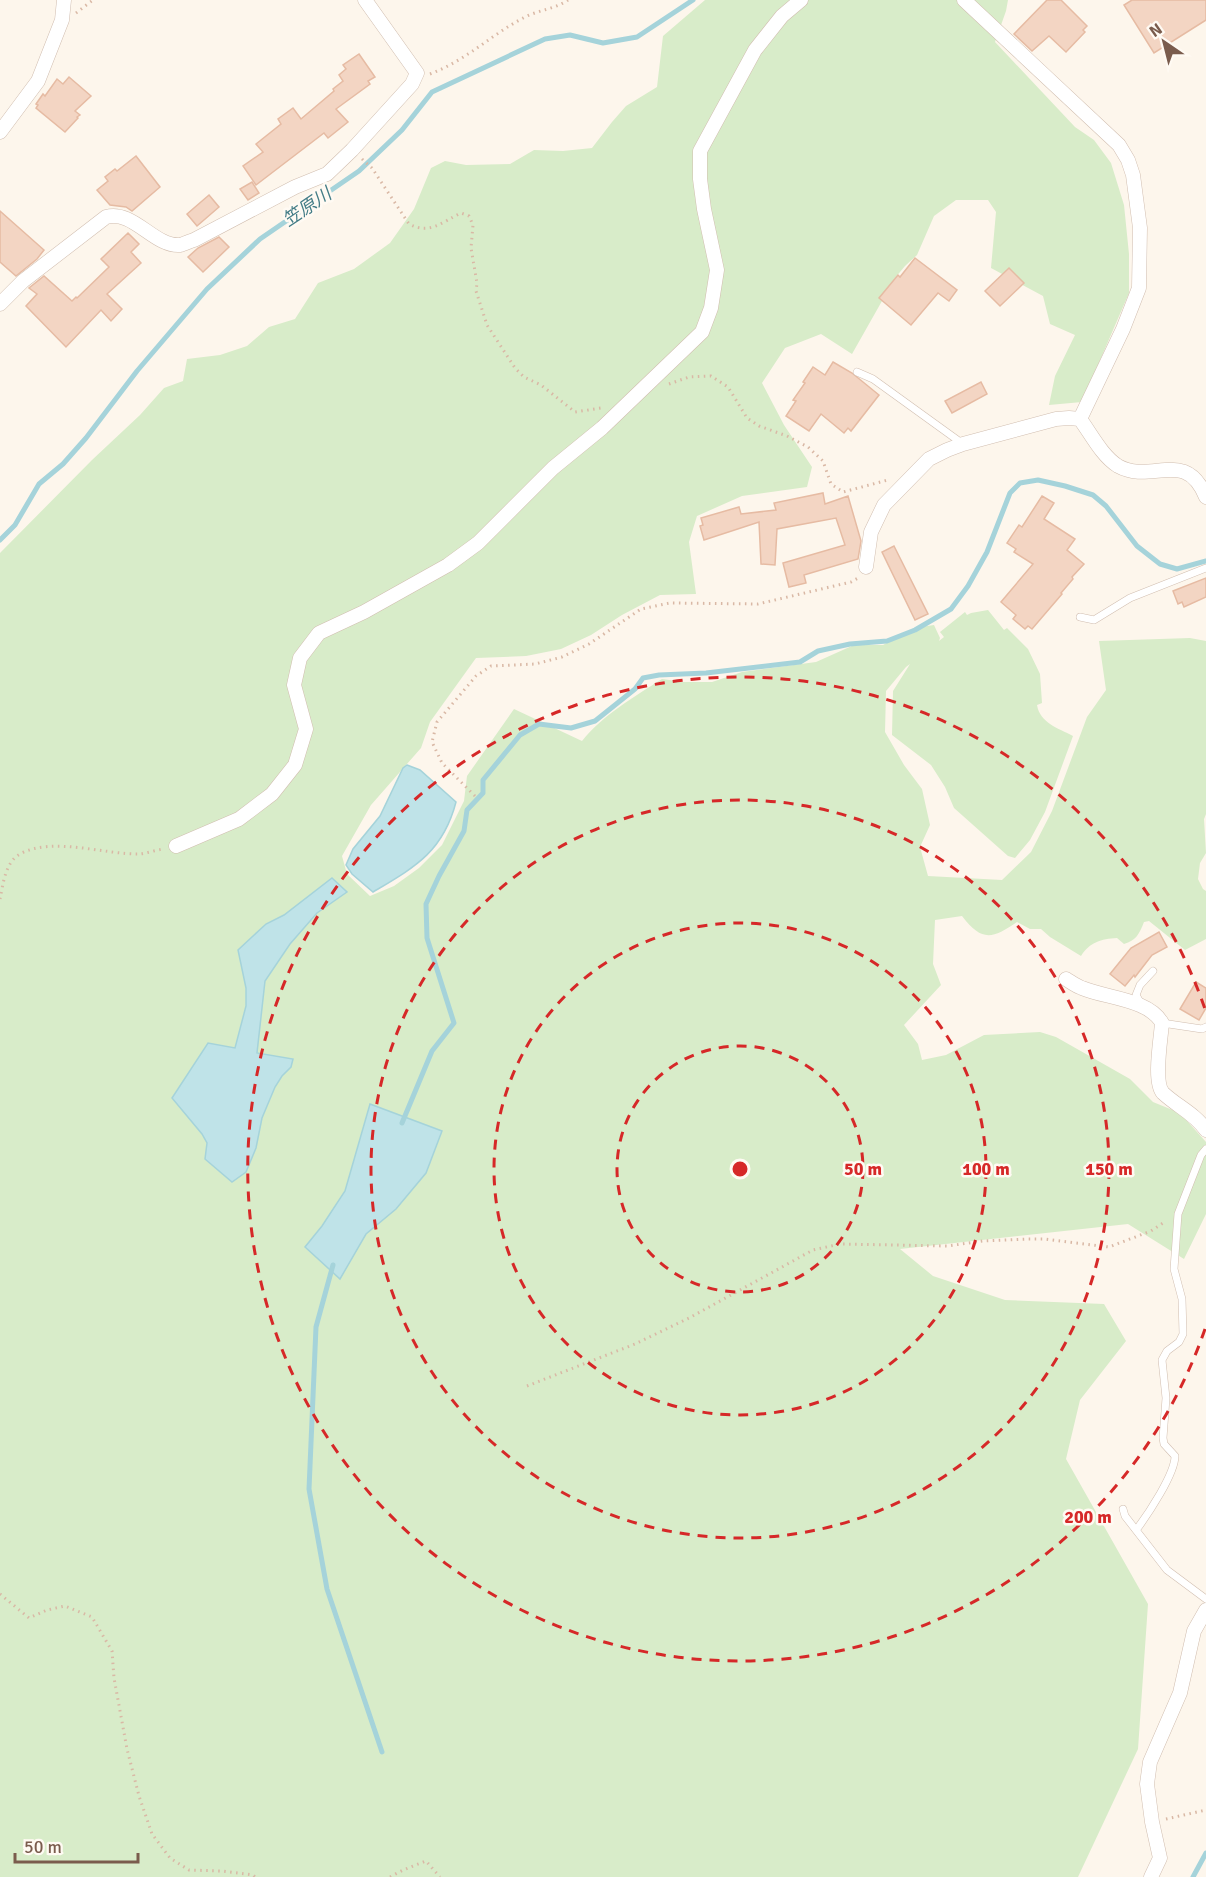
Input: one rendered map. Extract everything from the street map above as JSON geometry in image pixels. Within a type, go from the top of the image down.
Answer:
[{"type":"street","points":[[0,132],[38,81],[62,20],[64,0]]},
{"type":"street","points":[[0,304],[23,281],[106,217],[122,216],[166,242],[179,245],[194,240],[295,187],[327,174],[412,84],[417,73],[365,0]]},
{"type":"street","points":[[177,846],[239,819],[272,794],[296,765],[306,729],[294,686],[300,658],[319,633],[364,612],[448,565],[470,548],[553,468],[602,428],[702,332],[711,308],[717,270],[704,209],[700,179],[700,152],[755,50],[782,16],[801,0]]},
{"type":"street","points":[[964,0],[1119,145],[1128,160],[1133,175],[1140,228],[1139,288],[1123,329],[1080,419]]},
{"type":"street","points":[[866,567],[871,532],[884,505],[929,459],[963,444],[1056,419],[1080,419],[1106,455],[1118,466],[1133,471],[1190,472],[1202,486],[1206,496]]},
{"type":"street","points":[[1066,979],[1081,988],[1142,1006],[1159,1017],[1162,1023],[1157,1082],[1162,1092],[1182,1106],[1206,1130]]},
{"type":"street","points":[[1151,1877],[1160,1858],[1147,1784],[1150,1762],[1180,1693],[1194,1631],[1206,1610]]},
{"type":"lane","points":[[857,372],[873,379],[963,444]]},
{"type":"lane","points":[[1080,617],[1094,620],[1130,598],[1206,568]]},
{"type":"lane","points":[[1142,1006],[1136,995],[1140,985],[1153,971]]},
{"type":"lane","points":[[1162,1023],[1202,1029],[1206,1027]]},
{"type":"lane","points":[[1137,1529],[1175,1462],[1175,1456],[1164,1444],[1163,1438],[1166,1398],[1162,1360],[1167,1351],[1179,1342],[1183,1334],[1182,1299],[1174,1269],[1178,1214],[1198,1162],[1206,1149]]},
{"type":"lane","points":[[1123,1509],[1125,1515],[1167,1570],[1206,1599]]},
{"type":"path","points":[[417,73],[430,74],[449,67],[527,16],[544,12],[568,0]]},
{"type":"path","points":[[352,150],[372,168],[409,224],[418,229],[425,229],[461,213],[469,216],[472,225],[472,262],[477,283],[476,291],[488,325],[515,368],[524,377],[541,385],[575,412],[604,407]]},
{"type":"path","points":[[661,387],[689,377],[711,376],[728,387],[747,418],[759,426],[788,436],[808,447],[823,461],[831,484],[843,492],[915,474]]},
{"type":"path","points":[[475,796],[442,763],[432,742],[437,723],[476,676],[491,666],[535,664],[562,657],[589,644],[641,609],[670,603],[758,604],[851,582],[860,576],[866,567]]},
{"type":"path","points":[[0,900],[6,871],[19,854],[60,847],[141,854],[177,846]]},
{"type":"path","points":[[527,1386],[635,1344],[689,1318],[813,1250],[840,1244],[947,1246],[983,1241],[1027,1239],[1109,1247],[1151,1231],[1178,1214]]},
{"type":"path","points":[[0,1594],[29,1618],[47,1610],[65,1606],[92,1617],[112,1651],[114,1678],[127,1749],[152,1834],[170,1858],[189,1870],[222,1871],[255,1877]]},
{"type":"path","points":[[1152,1822],[1206,1810]]},
{"type":"path","points":[[390,1877],[426,1861],[440,1877]]},
{"type":"green space","points":[[705,0],[1008,0],[995,42],[1075,127],[1094,140],[1111,163],[1124,205],[1129,254],[1129,293],[1082,402],[1049,405],[1055,376],[1075,335],[1050,324],[1043,296],[991,268],[996,212],[988,200],[956,200],[934,216],[917,255],[895,278],[852,354],[821,334],[785,348],[762,383],[784,425],[812,467],[807,487],[742,496],[697,516],[689,542],[696,594],[660,595],[591,635],[561,649],[526,656],[476,658],[430,722],[421,748],[371,805],[342,856],[347,874],[370,896],[394,886],[419,868],[442,845],[464,801],[467,776],[514,709],[582,741],[610,714],[662,679],[712,682],[742,672],[816,662],[854,645],[883,645],[914,628],[934,625],[940,638],[939,641],[944,637],[940,632],[965,612],[967,615],[988,610],[1004,630],[1007,628],[1028,649],[1040,674],[1042,703],[1037,705],[1042,716],[1050,724],[1073,736],[1045,812],[1030,840],[1015,858],[1008,856],[954,808],[945,787],[931,765],[892,735],[893,691],[910,664],[886,691],[885,732],[904,765],[922,789],[930,825],[920,847],[928,876],[1002,880],[1031,852],[1052,811],[1087,717],[1106,690],[1099,641],[1190,638],[1206,641],[1206,814],[1204,819],[1206,853],[1200,863],[1198,879],[1206,891],[1206,939],[1185,950],[1149,921],[1144,922],[1139,934],[1131,941],[1124,944],[1117,938],[1101,940],[1088,947],[1081,956],[1041,929],[1030,929],[1017,922],[1001,932],[988,935],[976,930],[962,916],[935,920],[933,964],[941,985],[904,1025],[918,1044],[922,1060],[946,1055],[984,1035],[1040,1032],[1056,1037],[1130,1079],[1153,1102],[1180,1113],[1206,1142],[1206,1214],[1184,1259],[1128,1224],[900,1249],[933,1276],[1005,1300],[1104,1304],[1126,1341],[1080,1400],[1066,1459],[1148,1604],[1138,1749],[1078,1877],[0,1877],[0,553],[140,415],[164,388],[183,381],[187,359],[220,355],[247,346],[269,327],[295,319],[318,283],[354,269],[390,243],[414,209],[431,168],[445,161],[466,165],[510,164],[534,150],[563,151],[592,148],[626,106],[657,87],[663,36]]},
{"type":"water","points":[[407,765],[420,770],[456,802],[443,834],[435,846],[414,866],[373,892],[352,874],[346,865],[353,849],[380,816],[403,768]]},
{"type":"water","points":[[332,878],[347,892],[317,913],[290,944],[265,981],[257,1053],[293,1059],[291,1067],[275,1087],[262,1118],[256,1148],[246,1172],[232,1182],[205,1159],[207,1143],[172,1098],[208,1043],[235,1048],[246,1006],[246,988],[238,950],[266,924],[284,915]]},
{"type":"water","points":[[370,1104],[442,1131],[426,1173],[396,1209],[366,1234],[340,1279],[305,1247],[345,1191]]},
{"type":"building","points":[[1047,0],[1061,0],[1087,26],[1083,30],[1085,32],[1066,52],[1049,36],[1032,51],[1014,34]]},
{"type":"building","points":[[1132,0],[1206,0],[1206,20],[1154,53],[1124,5]]},
{"type":"building","points":[[359,54],[375,77],[368,81],[370,84],[336,109],[348,122],[328,138],[324,133],[256,185],[243,166],[263,152],[256,144],[281,124],[278,119],[293,108],[301,119],[334,91],[333,89],[343,81],[339,75],[346,69],[343,65]]},
{"type":"building","points":[[69,77],[91,96],[75,111],[80,115],[65,132],[36,108],[38,105],[36,104],[57,79],[63,84]]},
{"type":"building","points":[[136,156],[160,187],[132,211],[126,207],[110,205],[97,190],[108,181],[105,177]]},
{"type":"building","points":[[252,182],[259,193],[248,200],[240,189]]},
{"type":"building","points":[[209,195],[219,207],[197,226],[187,214]]},
{"type":"building","points":[[0,211],[44,250],[37,259],[16,276],[0,262]]},
{"type":"building","points":[[128,233],[139,244],[131,252],[141,263],[107,294],[122,309],[111,321],[101,310],[66,347],[26,306],[37,294],[29,288],[44,276],[72,301],[109,267],[101,259]]},
{"type":"building","points":[[219,237],[229,247],[203,272],[188,257],[198,248]]},
{"type":"building","points":[[915,258],[957,290],[949,301],[938,293],[911,325],[879,298]]},
{"type":"building","points":[[1009,268],[1024,283],[1000,306],[985,291]]},
{"type":"building","points":[[833,362],[852,373],[879,395],[851,431],[848,428],[844,433],[821,414],[809,431],[786,416],[813,367],[825,375]]},
{"type":"building","points":[[981,382],[987,394],[952,413],[945,401]]},
{"type":"building","points":[[823,493],[825,504],[848,496],[861,541],[858,559],[804,575],[806,583],[789,587],[783,563],[845,545],[836,518],[777,529],[775,565],[761,564],[759,522],[704,540],[700,526],[703,525],[701,518],[739,507],[741,514],[776,510],[774,503]]},
{"type":"building","points":[[1042,496],[1054,503],[1044,519],[1075,539],[1067,550],[1084,564],[1032,629],[1028,626],[1025,629],[1013,619],[1016,615],[1001,602],[1033,564],[1014,552],[1016,549],[1007,543],[1019,525],[1022,527]]},
{"type":"building","points":[[894,546],[928,614],[915,620],[882,552]]},
{"type":"building","points":[[1206,578],[1206,597],[1184,607],[1182,602],[1178,604],[1173,591]]},
{"type":"building","points":[[1159,932],[1167,947],[1152,955],[1125,986],[1110,974],[1131,948]]},
{"type":"building","points":[[1196,982],[1206,988],[1206,1008],[1199,1020],[1180,1009]]},
{"type":"waterway","name":"笠原川","points":[[0,540],[15,525],[39,484],[63,464],[86,438],[137,371],[207,289],[260,239],[359,171],[402,130],[432,92],[545,39],[570,35],[603,43],[637,37],[693,0]]},
{"type":"waterway","points":[[402,1123],[432,1051],[454,1023],[427,938],[426,904],[464,831],[467,810],[483,793],[483,780],[520,735],[539,724],[571,728],[595,721],[635,689],[643,678],[800,662],[818,651],[850,644],[887,641],[915,630],[951,609],[968,586],[987,552],[1010,493],[1020,483],[1038,480],[1093,495],[1106,506],[1137,546],[1160,564],[1177,569],[1206,561]]},
{"type":"waterway","points":[[333,1265],[316,1327],[309,1489],[327,1589],[382,1752]]},
{"type":"waterway","points":[[1193,1877],[1206,1853]]}]
